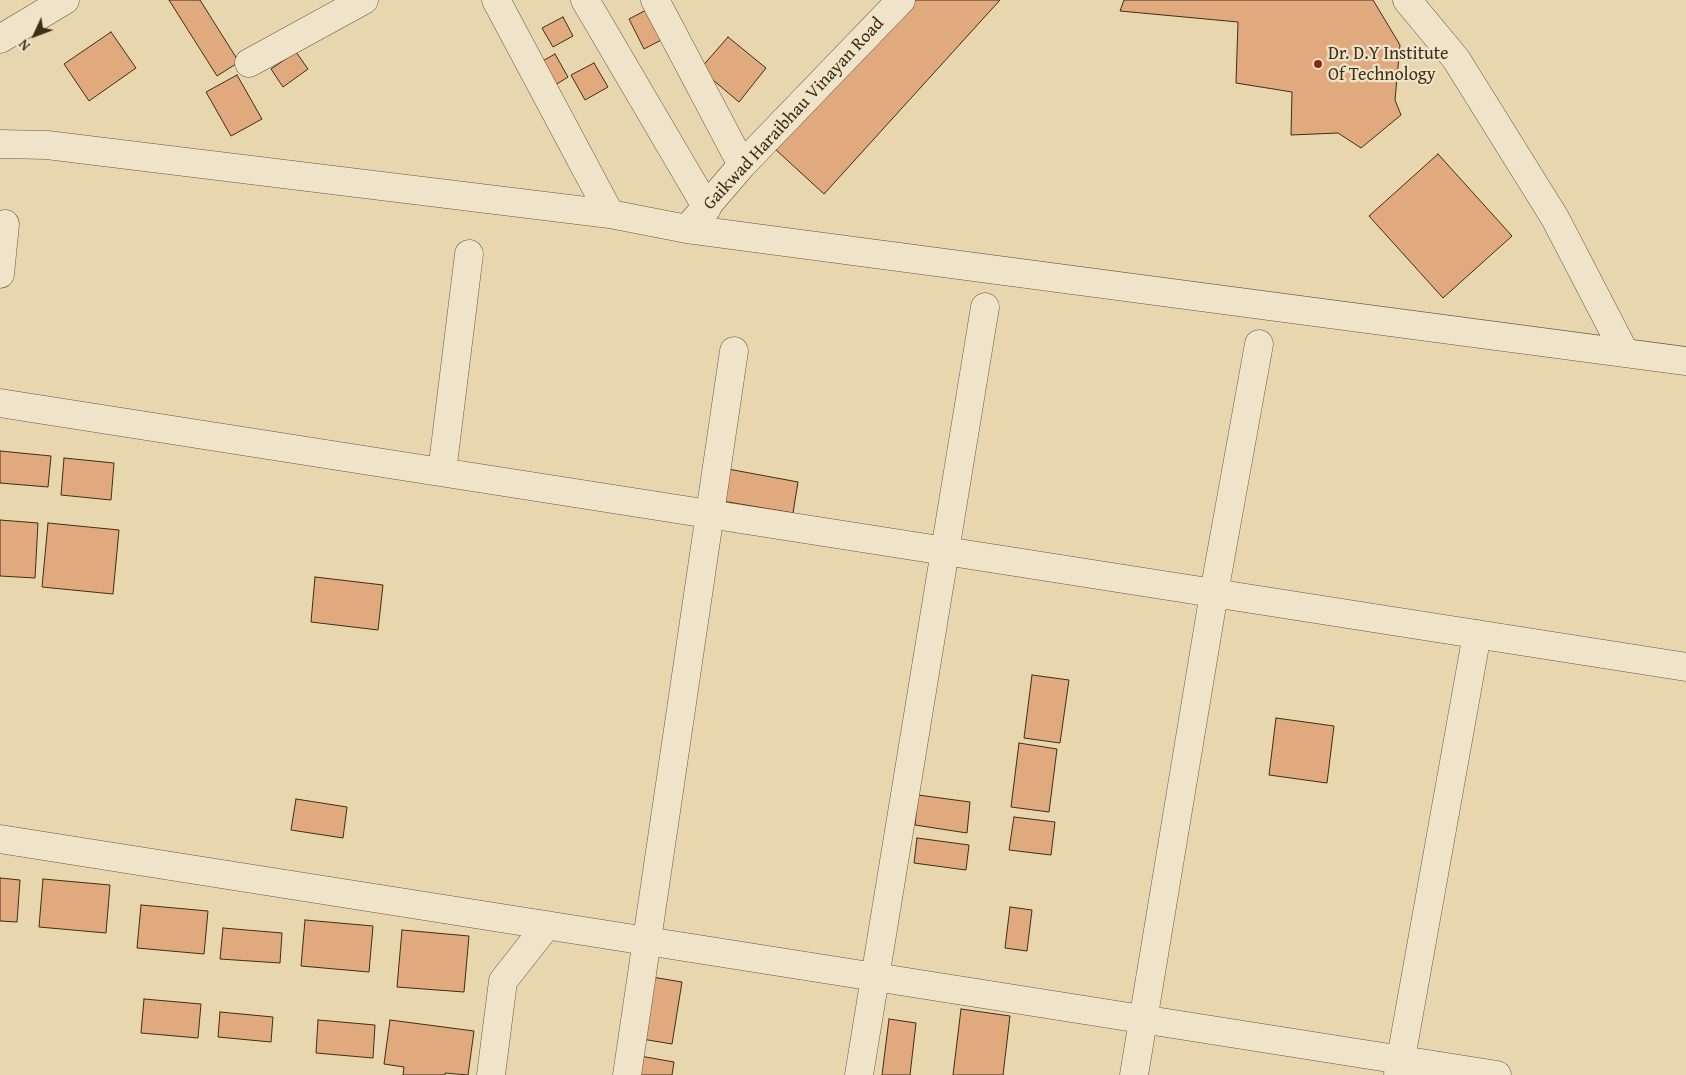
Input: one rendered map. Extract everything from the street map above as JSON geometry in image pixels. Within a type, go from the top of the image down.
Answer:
[{"type":"street","points":[[0,39],[64,0]]},
{"type":"street","points":[[249,63],[364,0]]},
{"type":"street","points":[[496,0],[610,214]]},
{"type":"street","points":[[585,0],[707,208]]},
{"type":"street","points":[[656,0],[742,165]]},
{"type":"street","name":"Gaikwad Haraibhau Vinayan Road","points":[[687,229],[742,165],[901,0]]},
{"type":"street","points":[[1407,0],[1456,59],[1555,218],[1625,353]]},
{"type":"street","points":[[0,144],[47,145],[610,214],[687,229],[1686,361]]},
{"type":"street","points":[[0,274],[5,224]]},
{"type":"street","points":[[442,472],[468,254]]},
{"type":"street","points":[[859,1075],[985,307]]},
{"type":"street","points":[[1134,1075],[1214,593],[1259,344]]},
{"type":"street","points":[[627,1075],[734,351]]},
{"type":"street","points":[[0,403],[1686,667]]},
{"type":"street","points":[[1399,1067],[1477,634]]},
{"type":"street","points":[[0,839],[1143,1019],[1399,1067],[1497,1075]]},
{"type":"street","points":[[491,1075],[503,981],[547,925]]},
{"type":"building","points":[[169,0],[200,0],[239,62],[217,76]]},
{"type":"building","points":[[911,0],[1000,0],[824,194],[775,149]]},
{"type":"building","name":"Dr. D.Y Institute Of Technology","points":[[1124,0],[1373,0],[1400,45],[1395,100],[1401,115],[1361,148],[1338,133],[1291,135],[1292,92],[1236,83],[1238,22],[1120,11]]},
{"type":"building","points":[[652,7],[667,37],[644,49],[629,19]]},
{"type":"building","points":[[563,17],[573,36],[553,47],[542,28]]},
{"type":"building","points":[[111,32],[136,68],[89,101],[64,64]]},
{"type":"building","points":[[728,37],[766,68],[739,102],[700,69]]},
{"type":"building","points":[[296,52],[308,69],[283,87],[271,69]]},
{"type":"building","points":[[555,54],[568,77],[552,87],[539,63]]},
{"type":"building","points":[[594,63],[608,87],[585,100],[571,75]]},
{"type":"building","points":[[237,75],[262,119],[231,136],[206,92]]},
{"type":"building","points":[[1438,154],[1512,236],[1443,298],[1369,216]]},
{"type":"building","points":[[0,451],[51,456],[48,487],[0,483]]},
{"type":"building","points":[[64,458],[114,463],[111,500],[61,495]]},
{"type":"building","points":[[728,469],[798,482],[793,513],[722,501]]},
{"type":"building","points":[[0,520],[38,523],[35,578],[0,576]]},
{"type":"building","points":[[48,523],[119,530],[113,594],[42,587]]},
{"type":"building","points":[[315,577],[383,585],[378,630],[311,622]]},
{"type":"building","points":[[1032,675],[1069,680],[1060,743],[1024,738]]},
{"type":"building","points":[[1276,718],[1334,726],[1327,783],[1269,775]]},
{"type":"building","points":[[1019,743],[1057,749],[1049,812],[1011,807]]},
{"type":"building","points":[[918,795],[970,802],[967,833],[915,825]]},
{"type":"building","points":[[296,799],[347,807],[343,838],[291,830]]},
{"type":"building","points":[[1014,817],[1055,822],[1051,855],[1009,850]]},
{"type":"building","points":[[917,838],[969,845],[966,870],[914,863]]},
{"type":"building","points":[[0,878],[20,880],[17,922],[0,921]]},
{"type":"building","points":[[43,879],[110,885],[106,933],[39,927]]},
{"type":"building","points":[[141,905],[208,911],[204,954],[137,948]]},
{"type":"building","points":[[1010,907],[1032,910],[1027,951],[1005,948]]},
{"type":"building","points":[[305,920],[373,926],[369,972],[301,966]]},
{"type":"building","points":[[223,928],[282,933],[280,963],[220,959]]},
{"type":"building","points":[[402,930],[469,936],[464,992],[397,987]]},
{"type":"building","points":[[652,977],[682,982],[672,1044],[642,1039]]},
{"type":"building","points":[[144,999],[201,1004],[198,1038],[141,1033]]},
{"type":"building","points":[[961,1009],[1010,1016],[1003,1075],[953,1075]]},
{"type":"building","points":[[220,1012],[273,1017],[271,1042],[218,1037]]},
{"type":"building","points":[[889,1019],[916,1023],[910,1075],[882,1075]]},
{"type":"building","points":[[318,1020],[375,1025],[373,1058],[316,1053]]},
{"type":"building","points":[[390,1020],[474,1031],[468,1075],[445,1073],[445,1075],[403,1075],[404,1067],[384,1064]]},
{"type":"building","points":[[640,1056],[674,1062],[672,1075],[637,1075]]},
{"type":"place","name":"Dr. D.Y Institute Of Technology","points":[[1318,64]]}]
